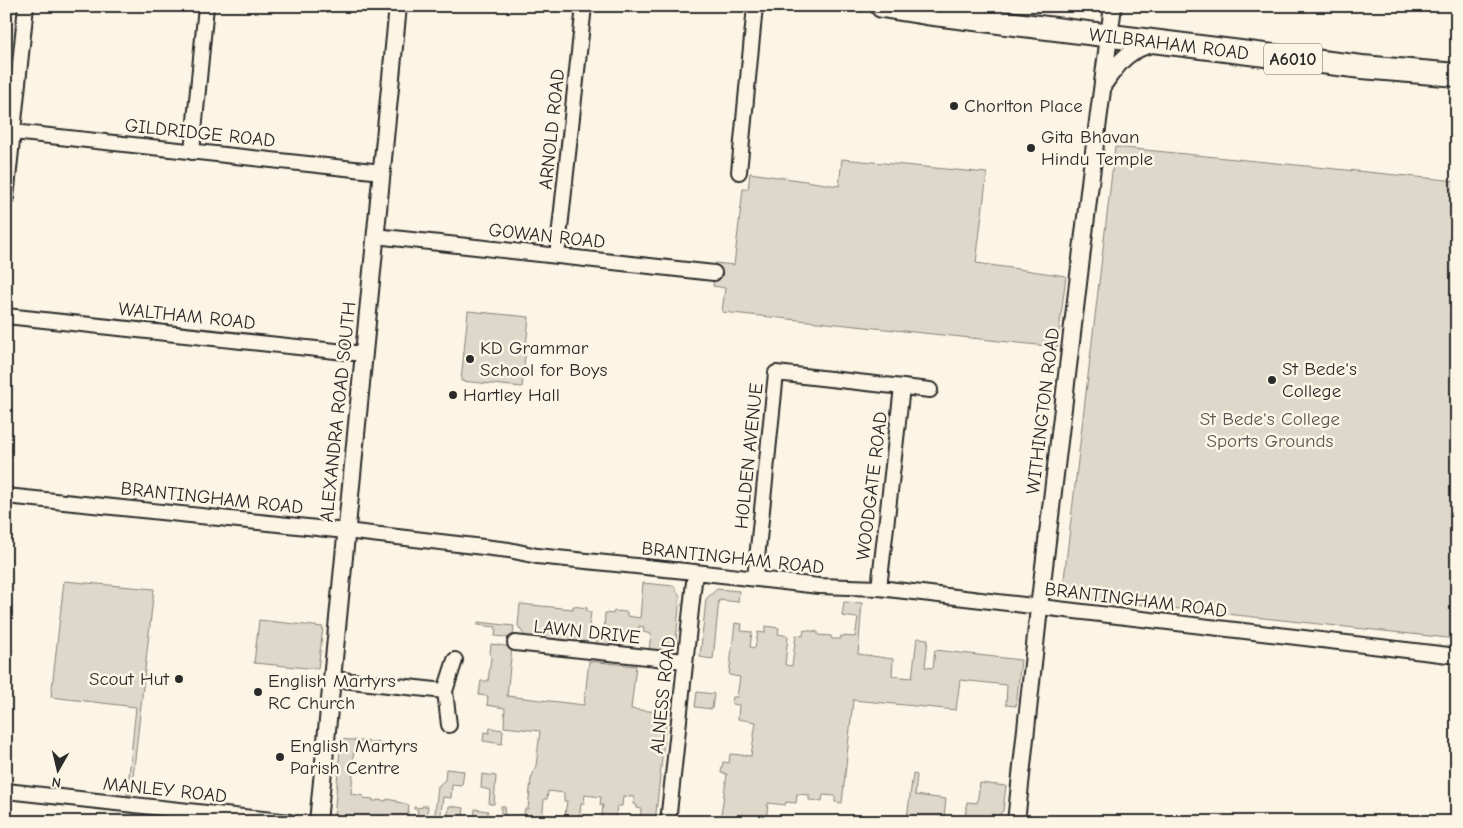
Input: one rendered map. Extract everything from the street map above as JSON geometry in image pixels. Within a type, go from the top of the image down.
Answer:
[{"type":"highway","name":"WILBRAHAM ROAD","points":[[882,6],[1162,43],[1362,67],[1457,75]]},
{"type":"street","points":[[6,198],[26,6]]},
{"type":"street","points":[[192,152],[206,6]]},
{"type":"street","name":"ALEXANDRA ROAD SOUTH","points":[[318,822],[398,6]]},
{"type":"street","name":"ARNOLD ROAD","points":[[557,256],[584,6]]},
{"type":"street","points":[[739,172],[755,6]]},
{"type":"street","name":"WITHINGTON ROAD","points":[[1016,822],[1092,167],[1114,6]]},
{"type":"street","points":[[1104,84],[1116,65],[1124,58],[1148,45],[1162,43]]},
{"type":"street","name":"GILDRIDGE ROAD","points":[[13,132],[382,172]]},
{"type":"street","name":"GOWAN ROAD","points":[[375,236],[714,273]]},
{"type":"street","name":"WALTHAM ROAD","points":[[6,316],[364,354]]},
{"type":"street","name":"HOLDEN AVENUE","points":[[755,578],[776,373],[930,390]]},
{"type":"street","name":"WOODGATE ROAD","points":[[879,588],[902,387]]},
{"type":"street","name":"BRANTINGHAM ROAD","points":[[6,496],[346,531],[508,550],[537,556],[819,586],[879,588],[1457,656]]},
{"type":"street","name":"ALNESS ROAD","points":[[668,822],[695,572]]},
{"type":"street","name":"LAWN DRIVE","points":[[515,643],[685,661]]},
{"type":"street","points":[[449,725],[445,692],[455,660]]},
{"type":"street","points":[[332,679],[445,692]]},
{"type":"street","name":"MANLEY ROAD","points":[[6,792],[290,822]]},
{"type":"green space","name":"St Bede's College Sports Grounds","points":[[1115,147],[1457,181],[1457,639],[1079,598],[1071,596],[1067,592],[1064,586],[1064,579]]},
{"type":"green space","points":[[842,159],[987,173],[976,263],[1066,276],[1057,347],[722,312],[725,288],[713,286],[715,263],[734,265],[743,189],[748,189],[750,173],[839,186]]},
{"type":"green space","points":[[468,311],[529,317],[522,387],[461,381]]},
{"type":"green space","points":[[64,581],[154,589],[131,795],[127,795],[136,707],[51,697]]},
{"type":"green space","points":[[643,583],[674,586],[680,596],[675,652],[649,650],[651,634],[643,632],[644,627],[639,626],[638,635],[618,633],[617,646],[596,644],[598,632],[604,632],[605,613],[613,614],[614,611],[627,612],[627,616],[640,618]]},
{"type":"green space","points":[[717,589],[739,591],[738,602],[719,600],[713,659],[700,657],[706,599]]},
{"type":"green space","points":[[844,602],[862,603],[858,654],[893,659],[892,676],[912,678],[917,638],[928,639],[925,667],[933,668],[935,650],[1021,660],[1016,706],[1006,705],[1007,685],[960,680],[956,710],[853,700],[842,803],[835,802],[835,796],[823,795],[822,801],[809,800],[809,795],[797,794],[796,803],[786,802],[785,805],[768,803],[766,822],[720,822],[727,774],[721,773],[723,762],[729,763],[730,754],[751,756],[756,722],[738,719],[739,705],[732,704],[733,697],[737,697],[740,677],[729,675],[735,623],[742,624],[741,631],[752,632],[750,647],[755,648],[758,632],[765,633],[765,626],[779,628],[778,634],[788,636],[785,665],[792,666],[796,635],[803,636],[804,630],[818,632],[818,635],[831,636],[832,639],[840,639],[841,636],[855,637],[858,618],[842,616]]},
{"type":"green space","points":[[520,604],[573,609],[573,606],[587,608],[587,611],[591,612],[587,643],[525,636],[518,626]]},
{"type":"green space","points":[[259,620],[323,627],[318,669],[254,663]]},
{"type":"green space","points":[[478,622],[514,626],[513,638],[495,636],[496,627],[478,625]]},
{"type":"green space","points":[[491,644],[512,647],[507,696],[584,705],[589,661],[636,666],[631,709],[667,713],[655,822],[640,822],[641,809],[633,804],[634,797],[623,796],[622,806],[617,806],[615,822],[601,822],[603,805],[600,805],[601,797],[585,795],[584,803],[581,803],[579,822],[564,822],[567,801],[564,801],[564,793],[548,791],[547,799],[544,799],[542,821],[549,822],[501,822],[501,806],[505,806],[504,817],[523,820],[525,809],[528,809],[531,779],[536,766],[540,731],[504,727],[505,708],[487,705],[488,696],[479,695],[481,681],[488,681]]},
{"type":"green space","points":[[697,692],[714,694],[712,709],[695,707]]},
{"type":"green space","points":[[490,728],[503,730],[502,744],[483,741],[484,732],[489,733]]},
{"type":"green space","points":[[341,739],[381,743],[380,749],[357,746],[353,761],[351,761],[351,774],[353,775],[351,794],[364,796],[363,798],[373,799],[373,801],[386,801],[387,799],[409,805],[407,822],[388,822],[334,816]]},
{"type":"green space","points":[[446,769],[464,771],[462,786],[452,785],[451,798],[443,797],[440,822],[434,822],[438,786],[445,780]]},
{"type":"green space","points":[[482,774],[496,776],[494,804],[489,804],[490,790],[481,788]]},
{"type":"green space","points":[[913,774],[917,775],[915,795],[946,799],[944,817],[907,817]]},
{"type":"green space","points":[[980,783],[1006,786],[1003,811],[997,817],[965,817],[967,802],[977,803]]},
{"type":"green space","points":[[422,806],[428,806],[426,822],[416,822],[418,810],[414,809],[414,807],[422,808]]},
{"type":"green space","points":[[449,806],[464,808],[462,822],[447,822]]},
{"type":"green space","points":[[475,809],[488,811],[486,822],[474,822]]},
{"type":"place","name":"Chorlton Place","points":[[954,106]]},
{"type":"place","name":"Gita Bhavan Hindu Temple","points":[[1031,148]]},
{"type":"place","name":"KD Grammar School for Boys","points":[[470,359]]},
{"type":"place","name":"St Bede's College","points":[[1272,380]]},
{"type":"place","name":"Hartley Hall","points":[[453,395]]},
{"type":"place","name":"Scout Hut","points":[[179,679]]},
{"type":"place","name":"English Martyrs RC Church","points":[[258,692]]},
{"type":"place","name":"English Martyrs Parish Centre","points":[[280,757]]}]
